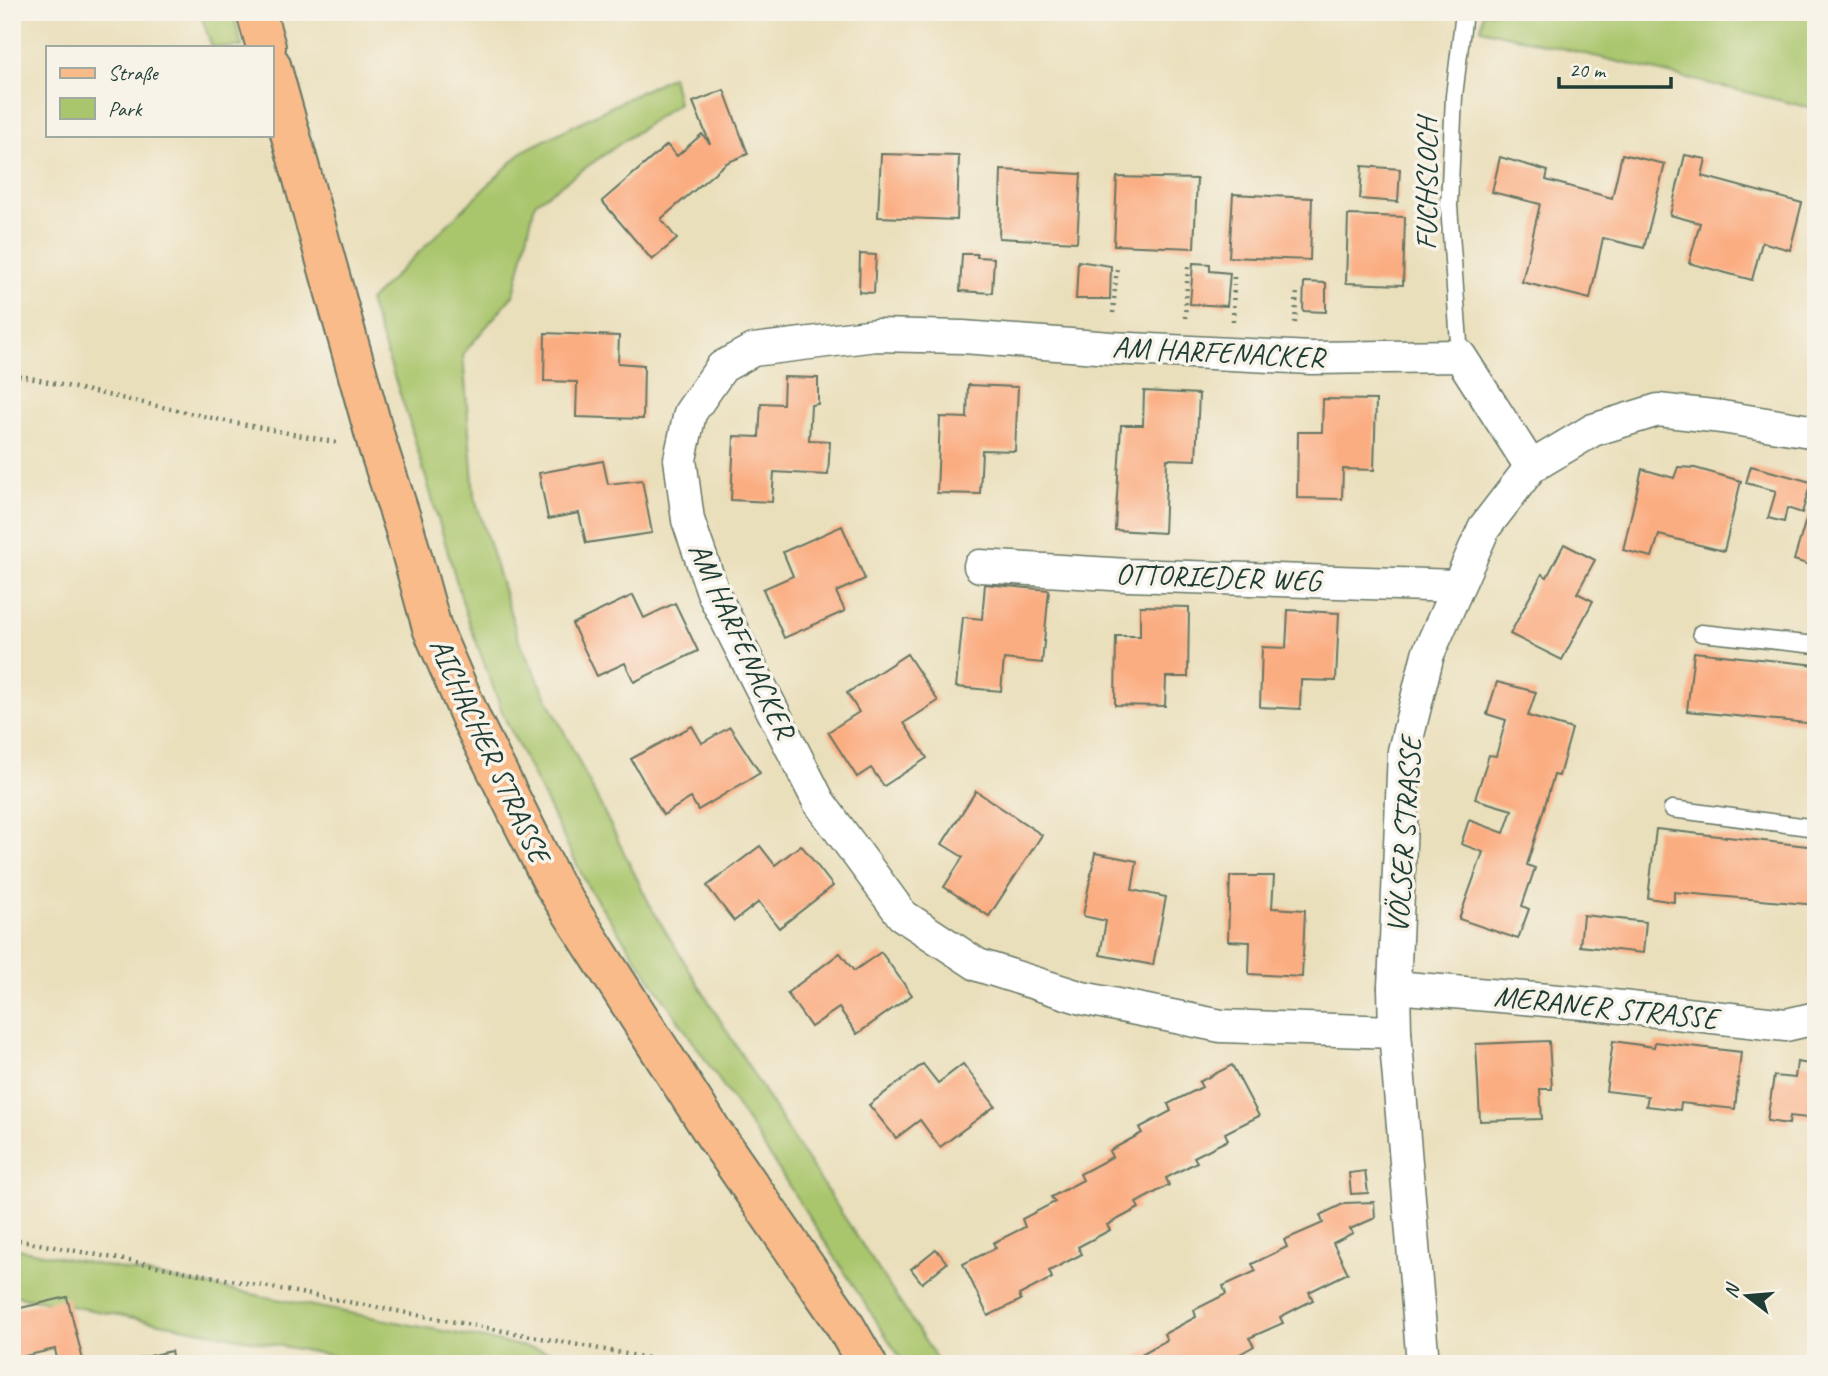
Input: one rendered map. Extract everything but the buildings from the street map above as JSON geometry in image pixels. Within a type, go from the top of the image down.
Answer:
[{"type":"main road","points":[[256,12],[266,46]]},
{"type":"main road","name":"AICHACHER STRASSE","points":[[273,72],[378,447],[432,628],[472,721],[554,885],[712,1130],[840,1317],[867,1364]]},
{"type":"street","name":"AM HARFENACKER","points":[[1395,1032],[1221,1026],[1082,998],[978,965],[902,915],[819,802],[714,595],[688,520],[680,459],[690,413],[722,367],[753,349],[876,335],[962,337],[1311,358],[1460,356]]},
{"type":"street","points":[[1460,356],[1531,467]]},
{"type":"street","name":"VÖLSER STRASSE","points":[[1423,1364],[1395,1032],[1394,987],[1404,751],[1428,654],[1484,528],[1531,467],[1593,430],[1658,410],[1723,416],[1816,432]]},
{"type":"street","name":"OTTORIEDER WEG","points":[[980,566],[1128,575],[1457,586]]},
{"type":"street","name":"MERANER STRASSE","points":[[1394,987],[1594,1004],[1786,1026],[1816,1018]]},
{"type":"lane","name":"FUCHSLOCH","points":[[1460,356],[1449,206],[1454,96],[1464,12]]},
{"type":"lane","points":[[1701,633],[1816,645]]},
{"type":"lane","points":[[1672,809],[1816,828]]},
{"type":"path","points":[[1111,348],[1117,265]]},
{"type":"path","points":[[1183,351],[1188,267]]},
{"type":"path","points":[[1233,353],[1234,276]]},
{"type":"path","points":[[12,374],[315,440],[378,447]]},
{"type":"path","points":[[12,1239],[680,1364]]},
{"type":"green space","points":[[200,12],[233,12],[242,46],[212,46]]},
{"type":"green space","points":[[1483,12],[1816,12],[1816,109],[1481,29]]},
{"type":"green space","points":[[672,76],[678,103],[535,203],[514,294],[463,354],[474,495],[519,641],[652,909],[790,1134],[940,1364],[904,1364],[751,1127],[588,887],[505,719],[467,617],[410,424],[369,301],[523,151]]},
{"type":"green space","points":[[12,1248],[615,1364],[376,1364],[12,1295]]}]
